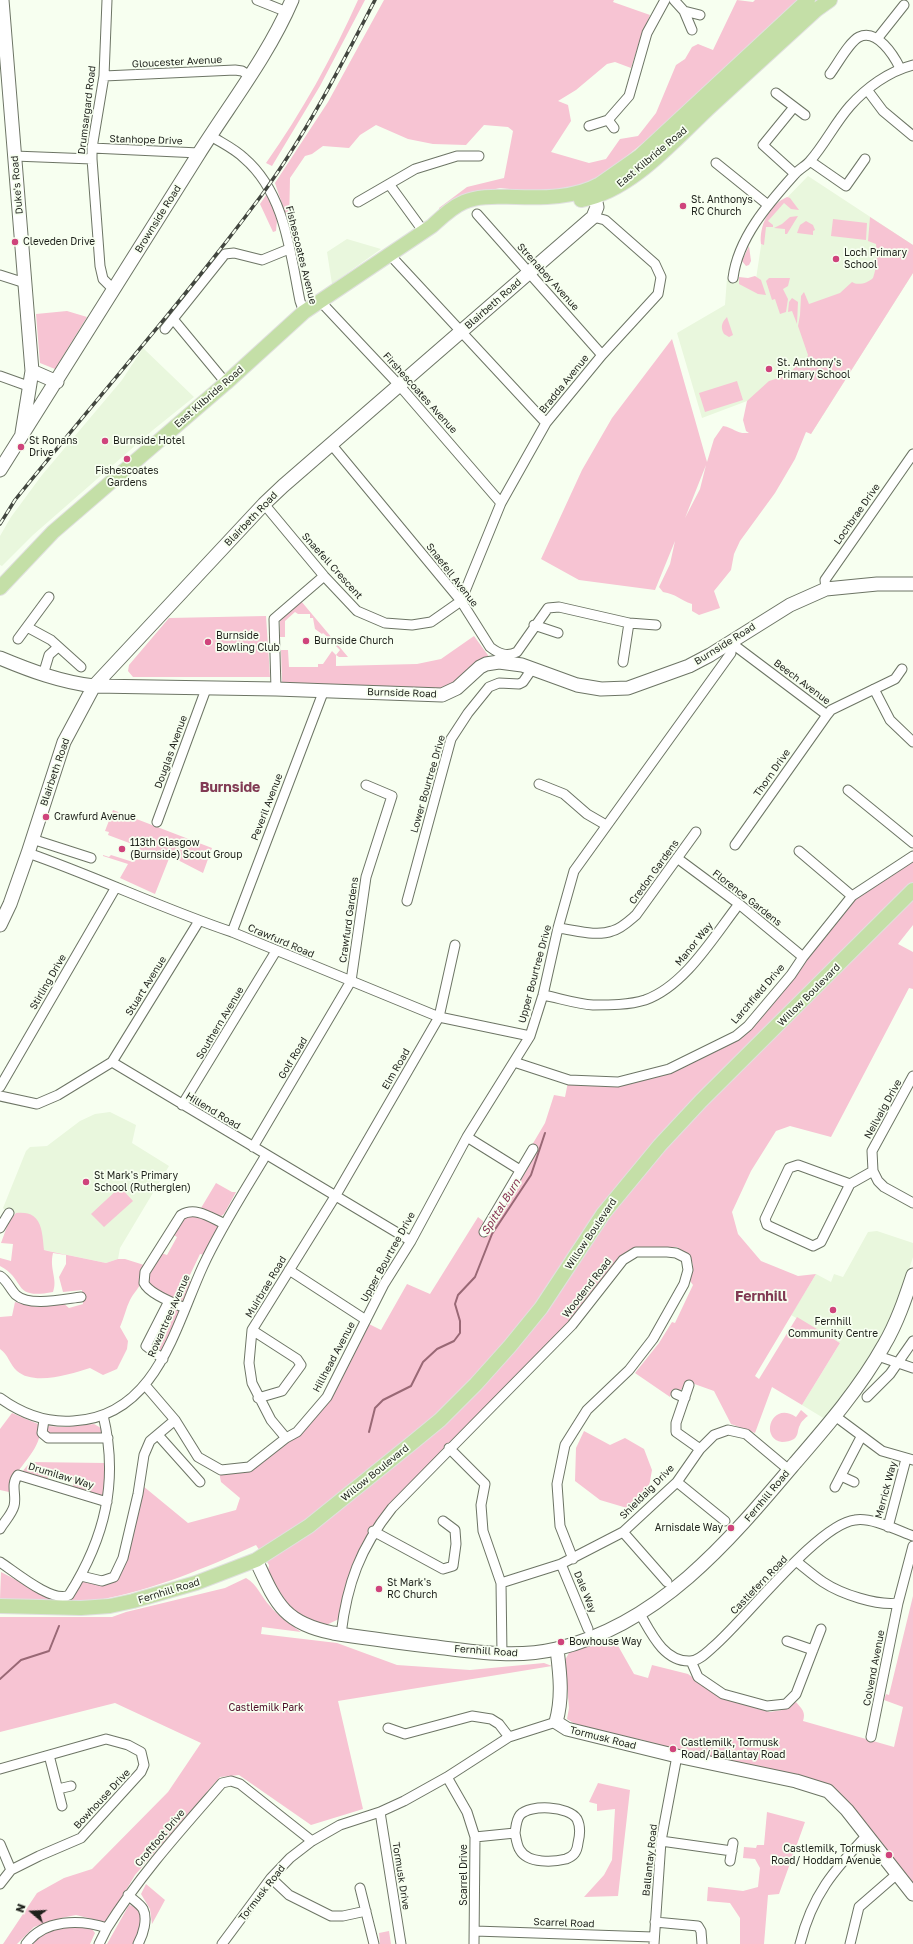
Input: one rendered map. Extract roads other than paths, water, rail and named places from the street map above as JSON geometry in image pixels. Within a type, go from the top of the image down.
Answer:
[{"type":"main road","name":"East Kilbride Road","points":[[594,193],[640,156],[808,0]]},
{"type":"main road","name":"East Kilbride Road","points":[[0,588],[53,532],[226,383],[304,312],[320,300],[428,229],[454,207],[472,199],[594,193],[619,186],[643,168],[816,10],[830,0]]},
{"type":"main road","name":"Willow Boulevard","points":[[256,1560],[309,1526],[440,1420],[476,1384],[541,1308],[603,1214],[660,1145],[701,1101],[913,890]]},
{"type":"main road","name":"Fernhill Road","points":[[0,1606],[52,1608],[110,1606],[169,1592],[256,1560]]},
{"type":"street","name":"Duke's Road","points":[[0,470],[21,436],[28,386],[32,371],[2,0]]},
{"type":"street","name":"Drumsargard Road","points":[[107,0],[104,76],[92,148],[92,159],[100,266],[103,279],[114,290]]},
{"type":"street","points":[[257,0],[290,6]]},
{"type":"street","points":[[589,126],[608,120],[629,96],[647,33],[665,0]]},
{"type":"street","points":[[674,0],[684,11],[692,30]]},
{"type":"street","points":[[877,39],[904,5]]},
{"type":"street","name":"Brownside Road","points":[[21,436],[57,382],[199,153],[250,76],[290,6]]},
{"type":"street","points":[[684,11],[700,14]]},
{"type":"street","points":[[830,74],[854,42],[859,37],[865,36],[877,39],[888,49],[900,68]]},
{"type":"street","points":[[733,278],[737,257],[768,205],[795,174],[810,161],[850,106],[884,78],[900,68],[913,65]]},
{"type":"street","name":"Gloucester Avenue","points":[[104,76],[235,70],[242,71],[250,76]]},
{"type":"street","points":[[868,91],[883,111],[913,136]]},
{"type":"street","points":[[776,93],[804,116]]},
{"type":"street","points":[[794,107],[763,145],[795,174]]},
{"type":"street","points":[[608,120],[614,128]]},
{"type":"street","name":"Fishescoates Avenue","points":[[211,136],[244,157],[255,169],[270,190],[279,210],[300,301],[304,312]]},
{"type":"street","name":"Stanhope Drive","points":[[92,148],[199,153]]},
{"type":"street","points":[[14,156],[92,159]]},
{"type":"street","points":[[358,202],[415,169],[457,156],[479,156]]},
{"type":"street","points":[[810,161],[846,186],[865,159]]},
{"type":"street","points":[[716,163],[768,205]]},
{"type":"street","points":[[389,184],[428,229]]},
{"type":"street","points":[[593,217],[597,211],[594,193]]},
{"type":"street","name":"Strenabey Avenue","points":[[477,214],[602,355]]},
{"type":"street","name":"Bradda Avenue","points":[[461,601],[501,503],[546,423],[602,355],[658,294],[661,285],[661,277],[655,264],[605,220],[593,217]]},
{"type":"street","name":"Blairbeth Road","points":[[0,925],[10,904],[28,853],[64,742],[94,686],[264,504],[398,385],[593,217]]},
{"type":"street","points":[[165,329],[225,254],[234,253],[262,260],[289,249]]},
{"type":"street","points":[[390,255],[462,330],[546,423]]},
{"type":"street","points":[[0,275],[25,283]]},
{"type":"street","name":"Firshescoates Avenue","points":[[320,300],[398,385],[501,503]]},
{"type":"street","points":[[172,319],[226,383]]},
{"type":"street","points":[[32,371],[57,382]]},
{"type":"street","points":[[0,376],[28,386]]},
{"type":"street","name":"Snaefell Avenue","points":[[331,444],[461,601],[490,647],[506,655],[514,654],[520,650],[534,625],[548,608],[628,623],[656,625]]},
{"type":"street","name":"Lochbrae Drive","points":[[826,589],[825,580],[913,454]]},
{"type":"street","name":"Snaefell Crescent","points":[[264,504],[324,576],[357,611],[385,623],[412,625],[431,622],[461,601]]},
{"type":"street","points":[[276,689],[274,619],[324,576]]},
{"type":"street","name":"Burnside Road","points":[[0,658],[43,675],[70,683],[94,686],[324,690],[442,695],[458,688],[480,667],[486,664],[513,664],[577,685],[601,688],[628,688],[689,666],[790,605],[826,589],[877,584],[913,584]]},
{"type":"street","points":[[18,639],[49,597]]},
{"type":"street","points":[[623,662],[628,623]]},
{"type":"street","points":[[534,625],[558,633]]},
{"type":"street","points":[[27,627],[51,640],[81,667]]},
{"type":"street","name":"Beech Avenue","points":[[730,642],[827,714],[831,710],[895,679],[902,669]]},
{"type":"street","name":"Upper Bourtree Drive","points":[[366,1320],[384,1284],[411,1241],[467,1137],[530,1036],[543,995],[558,928],[574,871],[731,653],[730,642]]},
{"type":"street","points":[[43,675],[49,655],[58,647]]},
{"type":"street","name":"Lower Bourtree Drive","points":[[407,901],[451,739],[468,713],[489,687],[499,683],[519,684],[523,682],[532,669]]},
{"type":"street","name":"Douglas Avenue","points":[[156,822],[206,689]]},
{"type":"street","points":[[874,689],[890,720],[913,742]]},
{"type":"street","name":"Peveril Avenue","points":[[232,932],[324,690]]},
{"type":"street","name":"Thorn Drive","points":[[735,845],[827,714]]},
{"type":"street","points":[[539,784],[564,794],[587,814],[606,825]]},
{"type":"street","name":"Crawfurd Gardens","points":[[351,981],[366,877],[392,796],[366,785]]},
{"type":"street","points":[[848,790],[913,843]]},
{"type":"street","name":"Credon Gardens","points":[[558,928],[597,933],[613,931],[623,925],[636,915],[696,832]]},
{"type":"street","points":[[32,839],[91,858]]},
{"type":"street","points":[[799,851],[852,896]]},
{"type":"street","name":"Crawfurd Road","points":[[28,853],[77,870],[199,921],[232,932],[439,1017],[530,1036]]},
{"type":"street","name":"Larchfield Drive","points":[[514,1062],[569,1080],[618,1082],[669,1069],[736,1036],[748,1026],[786,981],[803,957],[852,896],[913,856]]},
{"type":"street","name":"Florence Gardens","points":[[677,858],[739,904],[803,957]]},
{"type":"street","name":"Stirling Drive","points":[[0,1087],[116,887]]},
{"type":"street","name":"Manor Way","points":[[543,995],[592,1005],[617,1005],[645,1000],[665,989],[687,972],[739,904]]},
{"type":"street","name":"Stuart Avenue","points":[[112,1062],[199,921]]},
{"type":"street","name":"Elm Road","points":[[336,1195],[439,1017],[455,945]]},
{"type":"street","name":"Southern Avenue","points":[[182,1105],[276,951]]},
{"type":"street","name":"Golf Road","points":[[253,1147],[351,981]]},
{"type":"street","points":[[0,1096],[37,1104],[58,1095],[112,1062]]},
{"type":"street","name":"Hillend Road","points":[[112,1062],[411,1241]]},
{"type":"street","name":"Neilvaig Drive","points":[[873,1171],[872,1151],[913,1076]]},
{"type":"street","points":[[467,1137],[520,1170]]},
{"type":"street","points":[[484,1232],[533,1149]]},
{"type":"street","name":"Rowantree Avenue","points":[[0,1398],[25,1413],[44,1420],[75,1421],[103,1415],[127,1401],[145,1385],[163,1359],[203,1266],[225,1224],[266,1155]]},
{"type":"street","points":[[850,1184],[798,1165],[789,1168],[765,1219],[768,1225],[813,1246],[821,1242],[850,1184],[873,1171],[884,1187],[913,1203]]},
{"type":"street","name":"Muirbrae Road","points":[[286,1438],[271,1420],[258,1398],[252,1383],[249,1363],[252,1330],[336,1195]]},
{"type":"street","points":[[185,1308],[148,1289],[143,1280],[145,1272],[178,1217],[187,1212],[196,1212],[225,1224]]},
{"type":"street","points":[[0,1228],[9,1213]]},
{"type":"street","name":"Woodend Road","points":[[342,1634],[344,1609],[351,1580],[374,1531],[392,1508],[449,1448],[572,1326],[623,1260],[636,1252],[676,1253],[686,1258],[688,1270],[684,1284],[654,1339],[629,1370],[587,1410],[565,1445],[557,1484],[560,1526],[572,1559]]},
{"type":"street","points":[[289,1270],[366,1320]]},
{"type":"street","name":"Fernhill Road","points":[[256,1560],[268,1586],[281,1607],[291,1617],[313,1629],[502,1654],[531,1653],[557,1649],[614,1629],[640,1614],[674,1590],[738,1530],[835,1416],[878,1356],[898,1318],[913,1275]]},
{"type":"street","points":[[0,1276],[4,1278],[16,1295],[25,1300],[81,1297]]},
{"type":"street","points":[[163,1359],[146,1346],[169,1301]]},
{"type":"street","name":"Hillhead Avenue","points":[[145,1385],[175,1420],[198,1457],[221,1470],[249,1467],[286,1438],[297,1432],[326,1397],[366,1320]]},
{"type":"street","points":[[252,1330],[297,1359],[301,1365],[282,1390],[258,1398]]},
{"type":"street","points":[[867,1398],[890,1374],[913,1341]]},
{"type":"street","points":[[878,1356],[913,1368]]},
{"type":"street","points":[[689,1385],[676,1423],[676,1432],[700,1449]]},
{"type":"street","points":[[676,1394],[685,1398]]},
{"type":"street","points":[[0,1562],[34,1586],[60,1597],[69,1595],[89,1560],[108,1502],[110,1471],[108,1438],[103,1415]]},
{"type":"street","points":[[835,1416],[861,1437],[882,1450],[909,1460]]},
{"type":"street","points":[[44,1420],[42,1433],[48,1438],[108,1438]]},
{"type":"street","points":[[81,1576],[102,1581],[114,1577],[123,1558],[138,1494],[144,1455],[150,1442],[175,1420]]},
{"type":"street","name":"Shieldaig Drive","points":[[501,1583],[561,1564],[623,1532],[677,1482],[700,1449],[714,1435],[728,1430],[746,1434],[789,1470]]},
{"type":"street","points":[[158,1435],[200,1482]]},
{"type":"street","points":[[835,1488],[861,1437]]},
{"type":"street","points":[[449,1448],[485,1484],[481,1504],[483,1531],[501,1583],[502,1654]]},
{"type":"street","name":"Merrick Way","points":[[888,1527],[909,1460]]},
{"type":"street","name":"Drumilaw Way","points":[[0,1529],[14,1506],[13,1485],[14,1479],[18,1475],[108,1502]]},
{"type":"street","points":[[841,1476],[854,1482]]},
{"type":"street","points":[[677,1482],[725,1521]]},
{"type":"street","name":"Castlefern Road","points":[[691,1661],[701,1657],[722,1640],[796,1561],[842,1523],[855,1519],[866,1520],[913,1536]]},
{"type":"street","points":[[374,1531],[443,1569],[453,1566],[456,1544],[455,1530],[443,1521]]},
{"type":"street","points":[[623,1532],[667,1582]]},
{"type":"street","name":"Colvend Avenue","points":[[871,1737],[898,1603],[913,1546]]},
{"type":"street","points":[[796,1561],[824,1583],[845,1593],[891,1604],[898,1603]]},
{"type":"street","name":"Dale Way","points":[[561,1564],[588,1629]]},
{"type":"street","points":[[640,1614],[654,1640],[667,1654],[679,1659],[691,1661],[698,1677],[722,1694],[767,1706],[786,1704],[796,1694],[821,1629]]},
{"type":"street","points":[[787,1641],[813,1650]]},
{"type":"street","points":[[556,1722],[560,1708],[561,1681],[557,1649]]},
{"type":"street","points":[[388,1728],[405,1734],[472,1716],[491,1719],[499,1724],[509,1737]]},
{"type":"street","name":"Tormusk Road","points":[[222,1944],[271,1878],[290,1858],[312,1841],[340,1825],[380,1812],[447,1778],[509,1737],[556,1722],[567,1729],[677,1756],[796,1781],[828,1791],[847,1810],[913,1894]]},
{"type":"street","name":"Bowhouse Drive","points":[[0,1769],[106,1739],[114,1739],[141,1752],[144,1765],[142,1772],[81,1838],[39,1856],[12,1870],[0,1884]]},
{"type":"street","points":[[49,1755],[62,1806]]},
{"type":"street","name":"Ballantay Road","points":[[654,1940],[661,1841],[677,1756]]},
{"type":"street","name":"Scarrel Drive","points":[[447,1778],[467,1812],[475,1837],[474,1944]]},
{"type":"street","name":"Croftfoot Drive","points":[[107,1928],[128,1895],[155,1860],[222,1783],[231,1782],[240,1784],[312,1841]]},
{"type":"street","points":[[58,1788],[71,1786]]},
{"type":"street","points":[[553,1808],[571,1814],[577,1820],[580,1832],[577,1851],[572,1857],[557,1861],[539,1860],[526,1856],[520,1851],[515,1833],[516,1822],[521,1814],[531,1809],[553,1808]]},
{"type":"street","name":"Tormusk Drive","points":[[380,1812],[401,1944]]},
{"type":"street","points":[[475,1837],[515,1833]]},
{"type":"street","points":[[800,1944],[809,1915],[827,1879],[867,1835]]},
{"type":"street","points":[[661,1841],[732,1852]]},
{"type":"street","points":[[0,1844],[12,1870]]},
{"type":"street","points":[[851,1944],[859,1907],[897,1874]]},
{"type":"street","points":[[271,1878],[289,1895],[331,1916],[343,1916],[366,1911]]},
{"type":"street","points":[[360,1888],[374,1944]]},
{"type":"street","points":[[128,1895],[143,1908],[145,1923],[143,1935],[138,1944]]},
{"type":"street","points":[[26,1944],[32,1935],[46,1928],[62,1923],[91,1922],[107,1928],[99,1944]]},
{"type":"street","points":[[655,1922],[698,1926],[701,1931],[702,1944]]},
{"type":"street","name":"Scarrel Road","points":[[474,1932],[557,1934],[654,1940]]},
{"type":"street","points":[[557,1934],[557,1944]]},
{"type":"waterway","name":"Spittal Burn","points":[[369,1432],[375,1408],[383,1400],[411,1386],[423,1362],[437,1349],[454,1341],[460,1333],[460,1321],[455,1304],[458,1295],[475,1277],[492,1234],[531,1175],[545,1133]]},
{"type":"waterway","name":"Spittal Burn","points":[[0,1679],[21,1660],[49,1651],[59,1626]]},
{"type":"railway","points":[[0,524],[15,500],[201,274],[261,196],[293,149],[307,125],[336,75],[375,0]]},
{"type":"place","name":"St. Anthonys RC Church","points":[[683,206]]},
{"type":"place","name":"Cleveden Drive","points":[[15,242]]},
{"type":"place","name":"Loch Primary School","points":[[836,259]]},
{"type":"place","name":"St. Anthony's Primary School","points":[[769,369]]},
{"type":"place","name":"Burnside Hotel","points":[[105,441]]},
{"type":"place","name":"St Ronans Drive","points":[[21,447]]},
{"type":"place","name":"Fishescoates Gardens","points":[[127,459]]},
{"type":"place","name":"Burnside Church","points":[[306,641]]},
{"type":"place","name":"Burnside Bowling Club","points":[[208,642]]},
{"type":"place","name":"Crawfurd Avenue","points":[[46,817]]},
{"type":"place","name":"113th Glasgow (Burnside) Scout Group","points":[[122,849]]},
{"type":"place","name":"St Mark's Primary School (Rutherglen)","points":[[86,1182]]},
{"type":"place","name":"Fernhill Community Centre","points":[[833,1310]]},
{"type":"place","name":"Arnisdale Way","points":[[731,1528]]},
{"type":"place","name":"St Mark's RC Church","points":[[379,1589]]},
{"type":"place","name":"Bowhouse Way","points":[[561,1642]]},
{"type":"place","name":"Castlemilk, Tormusk Road/ Ballantay Road","points":[[673,1749]]},
{"type":"place","name":"Castlemilk, Tormusk Road/ Hoddam Avenue","points":[[889,1855]]},
{"type":"district","name":"Burnside","points":[[230,788]]},
{"type":"district","name":"Fernhill","points":[[761,1297]]},
{"type":"park label","name":"Castlemilk Park","points":[[266,1708]]}]
